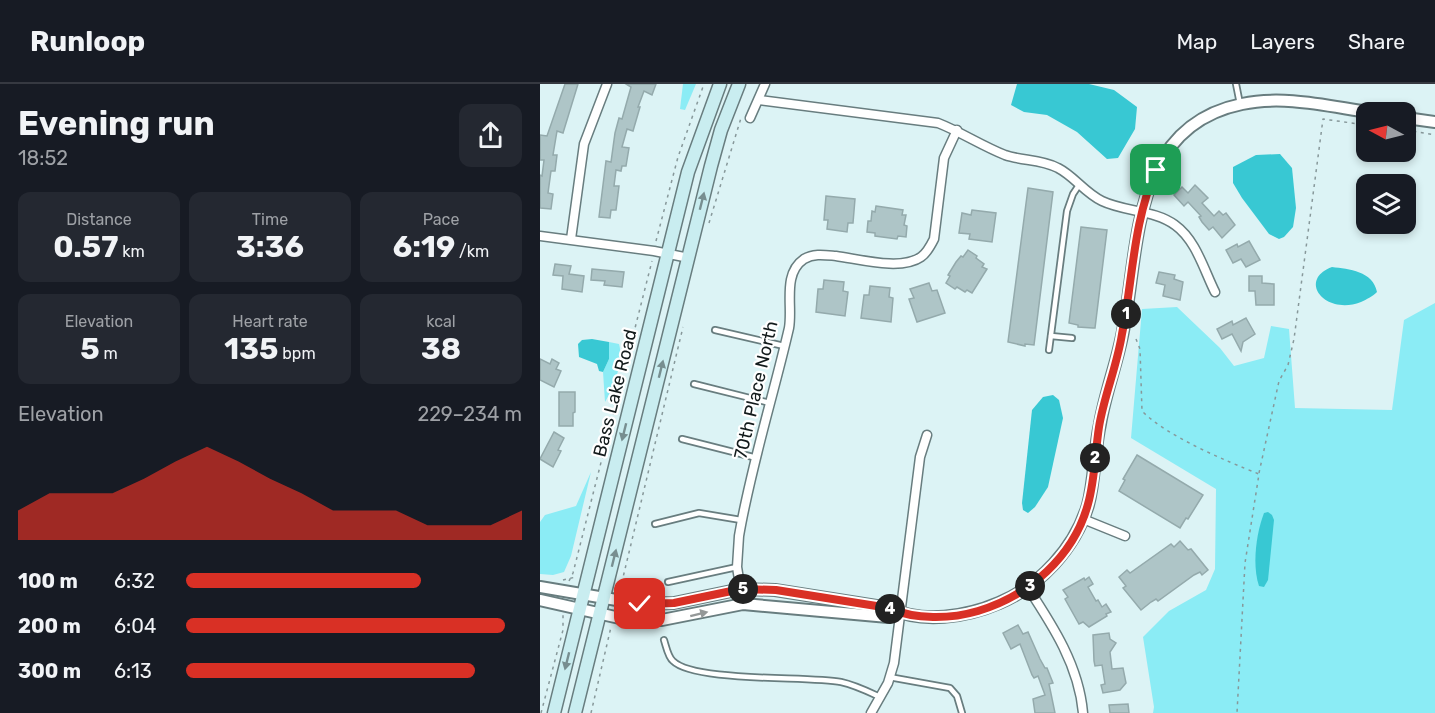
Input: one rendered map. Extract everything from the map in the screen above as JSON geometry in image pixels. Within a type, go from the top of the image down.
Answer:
[{"type":"main road","name":"Bass Lake Road","points":[[554,713],[667,253],[694,151],[720,84]]},
{"type":"main road","points":[[575,713],[711,166],[739,84]]},
{"type":"street","points":[[571,239],[584,144],[607,84]]},
{"type":"street","points":[[750,118],[765,84]]},
{"type":"street","points":[[759,100],[938,123],[1006,155],[1059,168],[1101,201],[1164,218],[1176,225],[1187,236],[1215,292]]},
{"type":"street","points":[[540,600],[624,619],[662,620],[743,604],[888,617],[901,614],[932,616],[966,614],[994,605],[1028,588],[1063,552],[1083,519],[1092,483],[1104,405],[1122,336],[1141,213],[1156,170],[1182,135],[1198,122],[1219,111],[1240,104],[1264,100],[1287,101],[1356,110]]},
{"type":"street","points":[[1416,119],[1435,122]]},
{"type":"street","name":"70th Place North","points":[[743,604],[737,567],[741,520],[789,324],[792,277],[804,260],[814,255],[897,264],[921,257],[929,249],[934,239],[944,158],[957,130]]},
{"type":"street","points":[[540,236],[667,253],[688,258]]},
{"type":"street","points":[[871,713],[894,663],[920,457],[927,435]]},
{"type":"street","points":[[1083,519],[1125,536]]},
{"type":"street","points":[[540,587],[584,593],[625,603],[655,605],[741,589],[776,590],[889,608],[901,614]]},
{"type":"street","points":[[1028,588],[1055,629],[1068,656],[1077,682],[1083,713]]},
{"type":"lane","points":[[1236,84],[1240,104]]},
{"type":"lane","points":[[1049,350],[1067,211],[1079,184]]},
{"type":"lane","points":[[715,330],[784,346]]},
{"type":"lane","points":[[1051,336],[1072,338]]},
{"type":"lane","points":[[694,384],[770,403]]},
{"type":"lane","points":[[682,439],[757,458]]},
{"type":"lane","points":[[655,524],[699,513],[741,520]]},
{"type":"lane","points":[[668,582],[737,567]]},
{"type":"lane","points":[[664,640],[671,660],[684,669],[840,682],[880,697]]},
{"type":"lane","points":[[889,678],[950,688],[957,696],[962,713]]},
{"type":"path","points":[[656,240],[678,157],[704,84]]},
{"type":"path","points":[[707,230],[744,110]]},
{"type":"path","points":[[1237,713],[1245,563],[1259,474],[1279,381],[1288,365],[1294,339],[1323,119],[1356,124]]},
{"type":"path","points":[[1416,132],[1435,135]]},
{"type":"path","points":[[570,578],[652,262]]},
{"type":"path","points":[[620,587],[685,320]]},
{"type":"path","points":[[1136,339],[1140,349],[1142,411],[1152,421],[1183,438],[1259,474]]},
{"type":"path","points":[[541,713],[562,630],[562,621]]},
{"type":"path","points":[[591,713],[610,634]]},
{"type":"shaded area","points":[[683,84],[696,84],[685,110],[680,109]]},
{"type":"shaded area","points":[[1017,84],[1089,84],[1114,90],[1137,107],[1135,129],[1118,158],[1107,159],[1077,132],[1047,115],[1024,112],[1011,105]]},
{"type":"shaded area","points":[[1280,154],[1292,168],[1296,208],[1293,227],[1279,239],[1269,234],[1242,198],[1233,183],[1233,167],[1256,155]]},
{"type":"shaded area","points":[[1332,267],[1353,270],[1365,275],[1375,285],[1377,292],[1361,302],[1348,305],[1327,301],[1316,287],[1317,280],[1322,273]]},
{"type":"shaded area","points":[[1435,303],[1435,713],[1153,713],[1143,637],[1169,611],[1206,590],[1215,569],[1216,489],[1131,438],[1142,309],[1177,307],[1220,348],[1234,366],[1264,358],[1271,326],[1289,329],[1295,408],[1392,410],[1404,320]]},
{"type":"shaded area","points":[[582,340],[609,342],[609,359],[603,372],[599,371],[597,364],[579,357],[578,344]]},
{"type":"shaded area","points":[[609,342],[619,344],[620,358],[615,382],[605,402],[603,372],[609,359]]},
{"type":"shaded area","points":[[1053,395],[1059,400],[1063,418],[1048,487],[1035,507],[1028,513],[1023,510],[1022,503],[1032,410],[1043,397]]},
{"type":"shaded area","points":[[591,472],[571,556],[564,572],[553,575],[540,574],[540,522],[545,515],[576,506]]},
{"type":"shaded area","points":[[1268,512],[1274,520],[1268,580],[1264,587],[1259,586],[1257,578],[1256,550],[1261,521],[1264,513]]},
{"type":"building","points":[[565,84],[578,84],[563,133],[557,131],[553,155],[557,155],[555,171],[551,171],[548,193],[553,194],[551,209],[540,208],[540,175],[542,176],[544,160],[540,160],[540,135],[547,136]]},
{"type":"building","points":[[626,84],[656,84],[652,95],[644,91],[633,131],[627,129],[622,147],[629,148],[626,166],[622,166],[621,171],[616,170],[614,186],[619,186],[616,210],[611,210],[610,218],[599,217],[606,161],[611,162],[619,118],[622,119],[631,87]]},
{"type":"building","points":[[1195,185],[1208,198],[1202,203],[1214,216],[1219,211],[1223,215],[1226,213],[1235,225],[1222,238],[1213,227],[1209,230],[1199,217],[1201,216],[1188,202],[1184,206],[1174,195],[1182,187],[1188,193]]},
{"type":"building","points":[[1028,188],[1053,192],[1034,345],[1025,344],[1025,346],[1008,342]]},
{"type":"building","points":[[826,196],[855,199],[853,223],[848,223],[847,232],[827,229],[828,220],[824,220]]},
{"type":"building","points":[[876,206],[903,210],[902,215],[906,215],[904,225],[907,226],[906,237],[898,236],[897,239],[875,236],[875,233],[867,232],[868,221],[871,221],[872,211],[875,212]]},
{"type":"building","points":[[972,210],[996,213],[992,242],[969,239],[970,234],[959,233],[962,213],[971,215]]},
{"type":"building","points":[[1081,227],[1107,230],[1095,328],[1078,327],[1078,325],[1069,323]]},
{"type":"building","points":[[1249,241],[1260,260],[1246,267],[1241,259],[1233,263],[1226,250]]},
{"type":"building","points":[[968,250],[984,264],[982,267],[987,269],[972,293],[957,287],[955,289],[946,283],[956,262]]},
{"type":"building","points":[[555,264],[571,266],[569,274],[584,276],[582,292],[562,289],[563,276],[553,275]]},
{"type":"building","points":[[592,269],[624,272],[622,287],[604,285],[605,281],[591,280]]},
{"type":"building","points":[[1159,272],[1175,275],[1174,279],[1183,282],[1180,300],[1163,296],[1165,285],[1156,283]]},
{"type":"building","points":[[1249,276],[1262,276],[1262,283],[1274,284],[1274,305],[1256,305],[1255,291],[1249,291]]},
{"type":"building","points":[[824,280],[844,282],[843,291],[848,292],[845,316],[816,312],[818,289],[823,289]]},
{"type":"building","points":[[929,283],[932,291],[937,290],[945,313],[917,322],[909,299],[914,298],[910,289]]},
{"type":"building","points":[[870,286],[890,288],[889,297],[893,298],[891,322],[861,318],[864,295],[869,295]]},
{"type":"building","points":[[1246,318],[1255,334],[1243,342],[1241,351],[1232,334],[1222,339],[1217,329],[1232,321],[1233,325]]},
{"type":"building","points":[[540,359],[550,364],[552,359],[559,363],[556,369],[561,371],[554,387],[540,380]]},
{"type":"building","points":[[559,392],[575,392],[573,426],[559,426]]},
{"type":"building","points":[[554,432],[564,438],[558,450],[561,451],[553,467],[540,459]]},
{"type":"building","points":[[1137,455],[1203,495],[1180,528],[1119,491]]},
{"type":"building","points":[[1180,541],[1188,550],[1191,549],[1208,570],[1202,575],[1200,572],[1194,575],[1158,601],[1156,599],[1141,610],[1123,588],[1126,586],[1119,577],[1127,570],[1130,573],[1171,544],[1174,547]]},
{"type":"building","points":[[1089,577],[1093,584],[1088,587],[1096,601],[1098,600],[1102,607],[1106,604],[1111,612],[1089,627],[1083,622],[1079,624],[1065,599],[1068,597],[1063,590]]},
{"type":"building","points":[[1018,625],[1023,634],[1028,632],[1040,659],[1047,668],[1053,683],[1049,684],[1055,713],[1035,713],[1033,699],[1045,695],[1038,676],[1034,678],[1032,675],[1020,644],[1011,649],[1003,633]]},
{"type":"building","points":[[1109,633],[1110,639],[1116,643],[1110,652],[1112,669],[1123,668],[1126,683],[1120,690],[1103,693],[1101,685],[1105,684],[1102,665],[1095,666],[1093,635]]},
{"type":"building","points":[[1128,704],[1129,713],[1110,713],[1109,705]]},
{"type":"route","points":[[640,604],[674,603],[741,589],[776,590],[889,608],[901,614],[942,616],[966,614],[987,608],[1010,599],[1028,588],[1053,565],[1073,538],[1088,504],[1099,427],[1122,336],[1140,216],[1156,170]]}]
